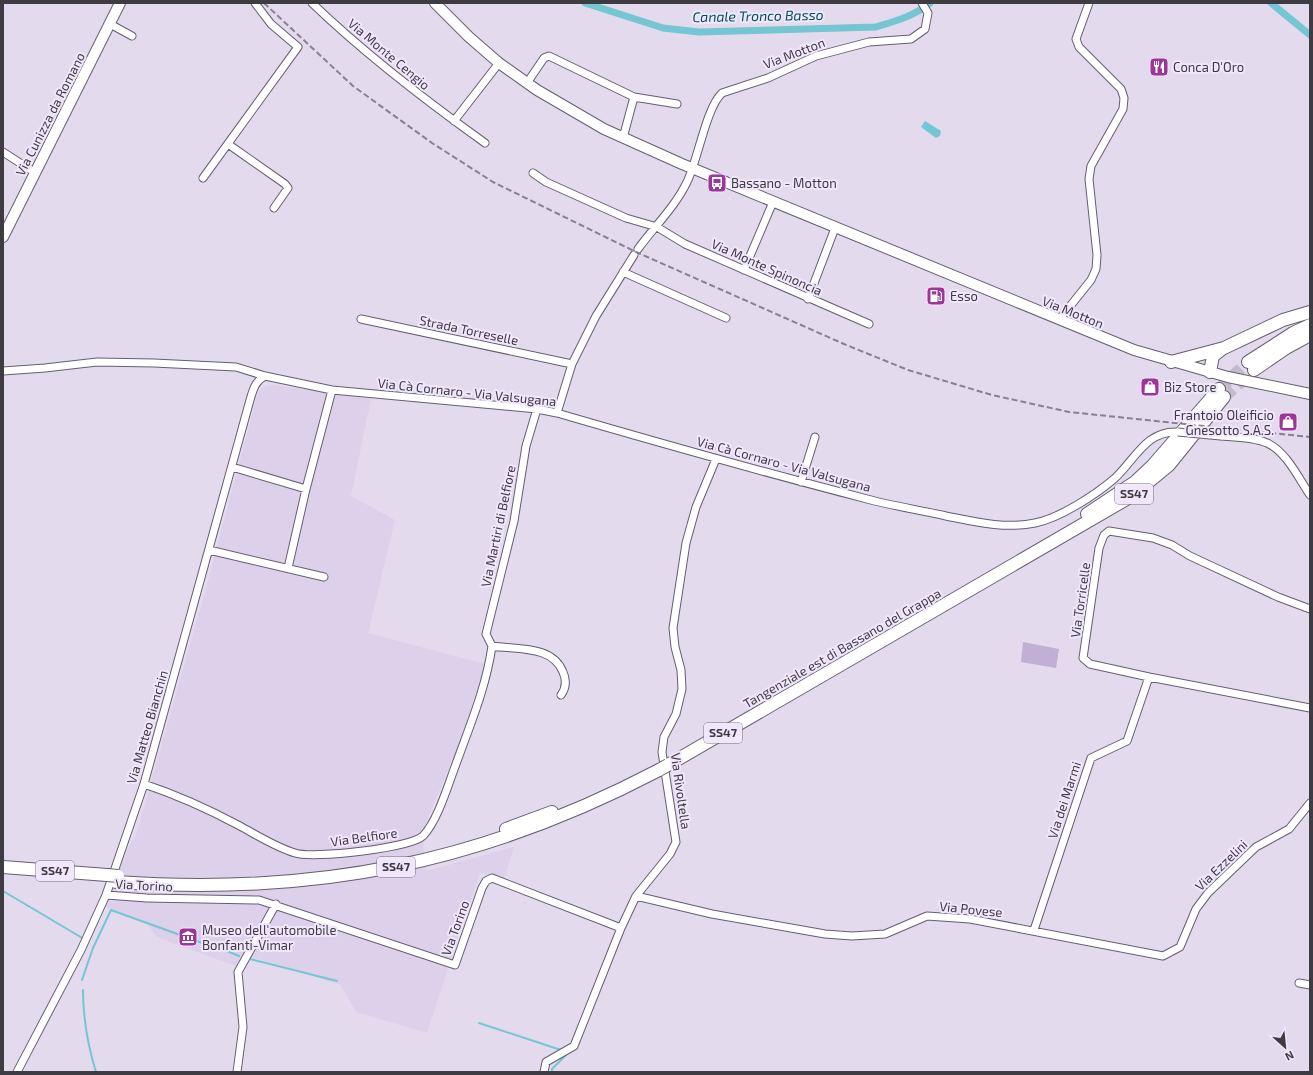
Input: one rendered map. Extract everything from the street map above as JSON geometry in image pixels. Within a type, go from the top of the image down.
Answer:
[{"type":"highway","points":[[1171,362],[1224,348],[1283,320],[1310,312]]},
{"type":"highway","points":[[1310,325],[1293,332],[1251,366],[1310,335]]},
{"type":"highway","points":[[1210,372],[1213,356],[1224,348]]},
{"type":"highway","name":"Tangenziale est di Bassano del Grappa","points":[[3,867],[175,886],[275,884],[317,880],[393,867],[466,850],[532,829],[612,795],[663,763],[859,650],[1103,514],[1140,489],[1176,457],[1222,393]]},
{"type":"highway","name":"Tangenziale est di Bassano del Grappa","points":[[3,873],[112,879]]},
{"type":"main road","name":"Via Cunizza da Romano","points":[[3,237],[34,172],[120,3]]},
{"type":"main road","name":"Via Motton","points":[[435,3],[469,37],[499,63],[527,84],[604,129],[623,138],[835,228],[1134,350],[1171,362],[1210,372],[1310,394]]},
{"type":"street","points":[[203,178],[298,47],[271,24],[255,3]]},
{"type":"street","name":"Via Monte Cengio","points":[[312,3],[340,30],[385,68],[485,143]]},
{"type":"street","name":"Via Motton","points":[[692,168],[713,107],[722,93],[768,78],[816,56],[869,42],[911,39],[925,29],[928,13],[922,3]]},
{"type":"street","points":[[1059,320],[1091,280],[1096,269],[1097,255],[1089,179],[1091,166],[1123,109],[1124,98],[1120,89],[1079,47],[1076,39],[1089,3]]},
{"type":"street","points":[[110,24],[132,36]]},
{"type":"street","points":[[527,84],[544,58],[549,56],[634,97],[677,104]]},
{"type":"street","points":[[454,121],[499,63]]},
{"type":"street","points":[[623,138],[634,97]]},
{"type":"street","points":[[228,144],[285,184],[288,188],[274,208]]},
{"type":"street","points":[[3,152],[34,172]]},
{"type":"street","points":[[557,413],[572,364],[596,316],[636,252],[657,227],[687,182],[692,168]]},
{"type":"street","points":[[533,173],[546,182],[626,218],[657,227]]},
{"type":"street","points":[[744,270],[773,202]]},
{"type":"street","name":"Via Monte Spinoncia","points":[[657,227],[685,244],[808,299],[869,324]]},
{"type":"street","points":[[808,299],[835,228]]},
{"type":"street","points":[[623,272],[726,318]]},
{"type":"street","name":"Strada Torreselle","points":[[361,319],[572,364]]},
{"type":"street","name":"Via Cà Cornaro - Via Valsugana","points":[[3,370],[44,368],[97,362],[154,362],[236,368],[265,376],[332,390],[537,409],[557,413],[801,482],[922,512],[978,524],[1013,526],[1048,519],[1074,505],[1113,479],[1144,445],[1157,435],[1170,431],[1256,440],[1269,443],[1283,455],[1310,495]]},
{"type":"street","name":"Via Matteo Bianchin","points":[[17,1072],[81,950],[106,895],[144,784],[254,387],[259,380],[265,376]]},
{"type":"street","points":[[288,568],[306,489],[332,390]]},
{"type":"street","name":"Via Martiri di Belfiore","points":[[492,646],[486,634],[514,521],[526,446],[537,409]]},
{"type":"street","points":[[801,482],[815,437]]},
{"type":"street","name":"Via Rivoltella","points":[[544,1072],[546,1062],[574,1046],[621,928],[636,896],[670,854],[676,842],[662,752],[664,737],[676,714],[682,690],[681,670],[674,647],[673,628],[686,543],[696,507],[716,459]]},
{"type":"street","points":[[232,467],[306,489]]},
{"type":"street","name":"Via Torricelle","points":[[1310,609],[1278,597],[1159,540],[1109,531],[1104,535],[1099,548],[1083,658],[1090,664],[1149,677],[1310,708]]},
{"type":"street","points":[[209,550],[324,577]]},
{"type":"street","points":[[492,646],[537,651],[549,654],[557,660],[564,673],[566,681],[565,690],[561,695]]},
{"type":"street","name":"Via Belfiore","points":[[144,784],[169,792],[211,810],[278,847],[297,854],[340,853],[383,848],[410,842],[422,837],[430,827],[448,785],[479,703],[489,667],[492,646]]},
{"type":"street","name":"Via dei Marmi","points":[[1034,930],[1091,758],[1127,741],[1149,677]]},
{"type":"street","name":"Via Ezzelini","points":[[1163,956],[1180,947],[1196,909],[1208,893],[1256,847],[1289,829],[1310,803]]},
{"type":"street","name":"Via Torino","points":[[106,895],[155,898],[259,900],[276,904],[455,965],[482,888],[486,880],[492,878],[621,928]]},
{"type":"street","name":"Via Povese","points":[[636,896],[712,914],[825,934],[852,936],[885,934],[927,916],[970,919],[1034,930],[1163,956]]},
{"type":"street","points":[[237,1072],[243,1027],[238,972],[276,904]]},
{"type":"street","points":[[1299,983],[1310,985]]},
{"type":"shaded area","points":[[273,385],[371,399],[351,496],[395,520],[368,633],[485,664],[466,727],[422,832],[426,871],[514,847],[503,882],[480,872],[427,1033],[356,1012],[341,985],[242,954],[235,966],[157,937],[145,921],[106,907],[121,860],[136,835],[205,592],[258,392],[266,386]]},
{"type":"shaded area","points":[[1023,642],[1059,649],[1056,668],[1021,662]]},
{"type":"water","points":[[925,121],[941,131],[940,136],[936,138],[921,127]]},
{"type":"waterway","name":"Canale Tronco Basso","points":[[585,3],[663,28],[699,32],[876,27],[911,15],[930,3]]},
{"type":"waterway","points":[[1271,3],[1310,35]]},
{"type":"waterway","points":[[3,891],[84,939]]},
{"type":"waterway","points":[[82,980],[93,948],[111,910],[205,944]]},
{"type":"waterway","points":[[215,946],[239,956]]},
{"type":"waterway","points":[[250,959],[337,981]]},
{"type":"waterway","points":[[83,990],[86,1031],[96,1072]]},
{"type":"waterway","points":[[479,1023],[561,1050]]},
{"type":"waterway","points":[[552,1072],[552,1069],[566,1055]]},
{"type":"tunnel","points":[[1219,389],[1248,362]]},
{"type":"tunnel","points":[[1224,397],[1254,370]]},
{"type":"railway","points":[[264,3],[353,86],[432,143],[493,182],[636,252],[844,344],[908,370],[992,395],[1069,412],[1310,437]]},
{"type":"place","name":"Conca D'Oro","points":[[1159,67]]},
{"type":"place","name":"Bassano - Motton","points":[[717,183]]},
{"type":"place","name":"Esso","points":[[936,296]]},
{"type":"place","name":"Biz Store","points":[[1150,387]]},
{"type":"place","name":"Frantoio Oleificio Gnesotto S.A.S.","points":[[1288,422]]},
{"type":"place","name":"Museo dell'automobile Bonfanti-Vimar","points":[[188,937]]}]
